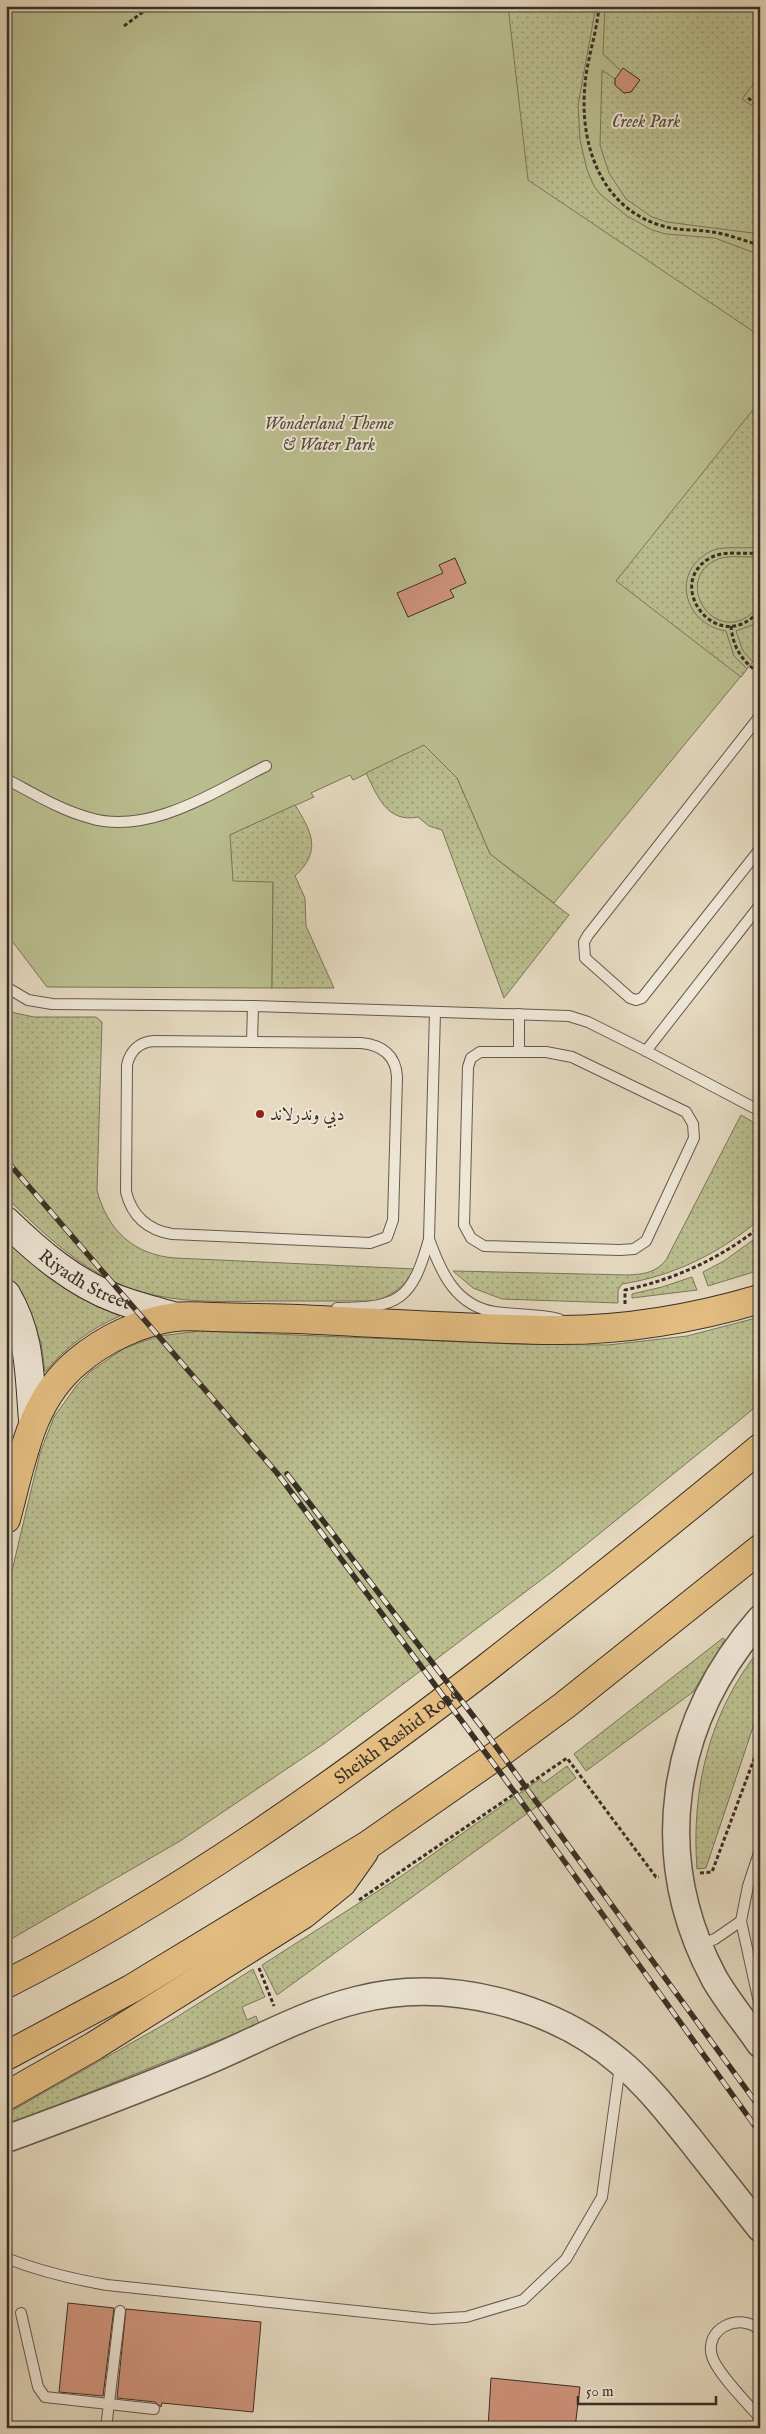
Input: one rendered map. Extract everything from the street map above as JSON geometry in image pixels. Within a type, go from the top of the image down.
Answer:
[{"type":"highway","points":[[6,1519],[33,1420],[51,1389],[76,1363],[97,1347],[138,1326],[176,1317],[274,1318],[589,1330],[671,1320],[760,1298]]},
{"type":"highway","name":"Sheikh Rashid Road","points":[[6,1984],[171,1890],[325,1789],[399,1736],[594,1585],[760,1448]]},
{"type":"highway","points":[[6,2056],[131,1989],[368,1845],[565,1705],[760,1549]]},
{"type":"highway","points":[[6,2096],[94,2046],[304,1914],[342,1883],[358,1864],[368,1845]]},
{"type":"main road","name":"Riyadh Street","points":[[6,1221],[40,1252],[89,1286],[116,1298],[176,1317]]},
{"type":"main road","points":[[6,1294],[23,1329],[28,1353],[33,1420]]},
{"type":"street","points":[[760,1619],[741,1640],[721,1669],[705,1700],[692,1733],[677,1801],[675,1836],[680,1888],[699,1945],[715,1980],[760,2044]]},
{"type":"street","points":[[6,2139],[158,2082],[324,2010],[359,1999],[432,1993],[466,1996],[503,2003],[536,2013],[565,2026],[621,2063],[663,2107],[760,2228]]},
{"type":"lane","points":[[760,716],[588,935],[584,942],[585,958],[630,998],[636,1000],[642,998],[760,848]]},
{"type":"lane","points":[[6,779],[67,811],[91,819],[117,822],[143,820],[168,813],[266,766]]},
{"type":"lane","points":[[646,1051],[760,905]]},
{"type":"lane","points":[[6,987],[16,995],[40,1003],[253,1006],[519,1014],[579,1018],[760,1111]]},
{"type":"lane","points":[[252,1042],[253,1006]]},
{"type":"lane","points":[[274,1318],[318,1308],[376,1307],[394,1301],[408,1290],[417,1277],[429,1240],[435,1012]]},
{"type":"lane","points":[[519,1014],[519,1052]]},
{"type":"lane","points":[[154,1041],[252,1042],[369,1044],[384,1049],[394,1062],[397,1077],[393,1220],[390,1232],[382,1240],[370,1242],[172,1234],[162,1232],[145,1224],[132,1210],[128,1202],[125,1183],[127,1065],[132,1053],[141,1044],[154,1041]]},
{"type":"lane","points":[[480,1052],[519,1052],[559,1054],[585,1061],[680,1107],[690,1118],[694,1132],[691,1146],[650,1235],[640,1245],[627,1250],[484,1246],[471,1238],[466,1232],[464,1217],[469,1062],[480,1052]]},
{"type":"lane","points":[[429,1240],[438,1265],[447,1282],[471,1303],[494,1312],[548,1316],[589,1330]]},
{"type":"lane","points":[[760,1850],[748,1886],[741,1921],[760,2007]]},
{"type":"lane","points":[[699,1945],[729,1932],[741,1921]]},
{"type":"lane","points":[[6,2258],[34,2269],[70,2279],[107,2285],[432,2319],[466,2317],[523,2300],[566,2259],[602,2197],[621,2063]]},
{"type":"lane","points":[[106,2428],[120,2311]]},
{"type":"lane","points":[[21,2313],[41,2393],[52,2398],[154,2409]]},
{"type":"lane","points":[[760,2330],[745,2322],[729,2323],[717,2332],[711,2347],[714,2362],[760,2418]]},
{"type":"path","points":[[124,26],[151,6]]},
{"type":"path","points":[[599,6],[596,32],[585,84],[584,103],[588,141],[601,179],[622,204],[648,221],[675,229],[715,232],[760,245]]},
{"type":"path","points":[[748,98],[760,107]]},
{"type":"path","points":[[760,552],[718,554],[702,564],[694,578],[692,596],[700,612],[714,623],[731,626],[748,621],[760,610]]},
{"type":"path","points":[[731,626],[734,642],[740,657],[760,674]]},
{"type":"path","points":[[625,1308],[625,1290],[675,1277],[699,1266],[721,1254],[760,1226]]},
{"type":"path","points":[[352,1904],[567,1758],[656,1877],[712,1872],[760,1743]]},
{"type":"path","points":[[258,1966],[283,2028]]},
{"type":"green space","name":"Wonderland Theme & Water Park","points":[[6,6],[760,6],[760,653],[554,903],[490,854],[457,778],[424,746],[353,780],[350,775],[311,793],[314,797],[230,835],[273,882],[272,988],[47,987],[6,933]]},
{"type":"green space","points":[[508,6],[596,6],[578,105],[580,140],[587,170],[594,186],[600,194],[627,216],[652,230],[666,234],[715,238],[760,255],[760,336],[528,180]]},
{"type":"green space","name":"Creek Park","points":[[605,6],[760,6],[760,75],[742,99],[760,111],[760,234],[667,222],[652,217],[626,199],[609,173],[600,145],[602,70],[615,79],[615,85],[624,93],[631,92],[637,84],[637,78],[627,71],[621,71],[603,54]]},
{"type":"green space","points":[[760,401],[760,546],[725,548],[706,554],[695,564],[688,575],[686,587],[688,599],[693,610],[701,620],[712,627],[726,631],[734,656],[747,669],[741,677],[616,581]]},
{"type":"green space","points":[[760,556],[761,598],[756,609],[747,617],[733,622],[721,621],[710,615],[702,605],[698,594],[698,581],[703,570],[714,561],[725,557]]},
{"type":"green space","points":[[760,618],[760,653],[753,662],[743,651],[736,631],[752,625]]},
{"type":"green space","points":[[424,745],[457,778],[490,854],[569,915],[504,998],[442,830],[429,826],[418,817],[407,818],[391,812],[380,799],[366,773]]},
{"type":"green space","points":[[295,805],[306,824],[312,841],[309,858],[295,876],[305,898],[306,926],[334,988],[272,988],[273,882],[233,881],[230,835]]},
{"type":"green space","points":[[6,1009],[34,1017],[96,1017],[102,1022],[97,1190],[108,1217],[115,1228],[135,1246],[160,1256],[175,1258],[415,1269],[403,1285],[393,1293],[374,1301],[201,1301],[141,1292],[122,1285],[89,1268],[52,1240],[6,1197]]},
{"type":"green space","points":[[741,1115],[760,1126],[760,1219],[729,1242],[696,1261],[660,1275],[622,1284],[618,1290],[618,1303],[502,1299],[473,1288],[453,1271],[628,1275],[644,1273],[658,1268],[666,1260]]},
{"type":"green space","points":[[760,1235],[760,1270],[708,1286],[703,1272],[724,1261]]},
{"type":"green space","points":[[6,1237],[45,1272],[72,1292],[120,1316],[79,1340],[45,1372],[41,1343],[34,1324],[6,1277]]},
{"type":"green space","points":[[692,1277],[697,1290],[632,1298],[632,1294]]},
{"type":"green space","points":[[760,1317],[760,1403],[735,1424],[557,1568],[325,1743],[180,1841],[6,1942],[6,1596],[40,1453],[54,1417],[77,1385],[91,1371],[123,1349],[141,1342],[160,1336],[199,1331],[513,1344],[608,1345],[687,1336]]},
{"type":"green space","points":[[723,1638],[725,1640],[693,1692],[586,1771],[574,1754]]},
{"type":"green space","points":[[760,1649],[760,1706],[706,1868],[697,1869],[697,1810],[707,1753],[716,1725],[728,1699],[742,1673]]},
{"type":"green space","points":[[567,1766],[576,1778],[277,1995],[262,1965],[403,1875],[540,1779],[544,1783]]},
{"type":"green space","points":[[253,1969],[265,1997],[242,2007],[247,2020],[256,2016],[259,2024],[6,2126],[6,2114],[172,2020]]},
{"type":"building","points":[[623,68],[640,80],[631,92],[624,93],[615,85],[615,79]]},
{"type":"building","points":[[455,558],[466,583],[450,590],[454,597],[408,617],[397,593],[443,573],[439,565]]},
{"type":"building","points":[[68,2303],[114,2308],[103,2396],[59,2392]]},
{"type":"building","points":[[126,2309],[261,2322],[253,2412],[162,2403],[161,2407],[155,2402],[117,2398]]},
{"type":"building","points":[[491,2378],[580,2387],[575,2428],[488,2428]]},
{"type":"railway","points":[[6,1160],[277,1473],[505,1779],[760,2133]]},
{"type":"railway","points":[[287,1474],[481,1726],[760,2108]]},
{"type":"place","name":"دبي وندرلاند","points":[[260,1114]]}]
